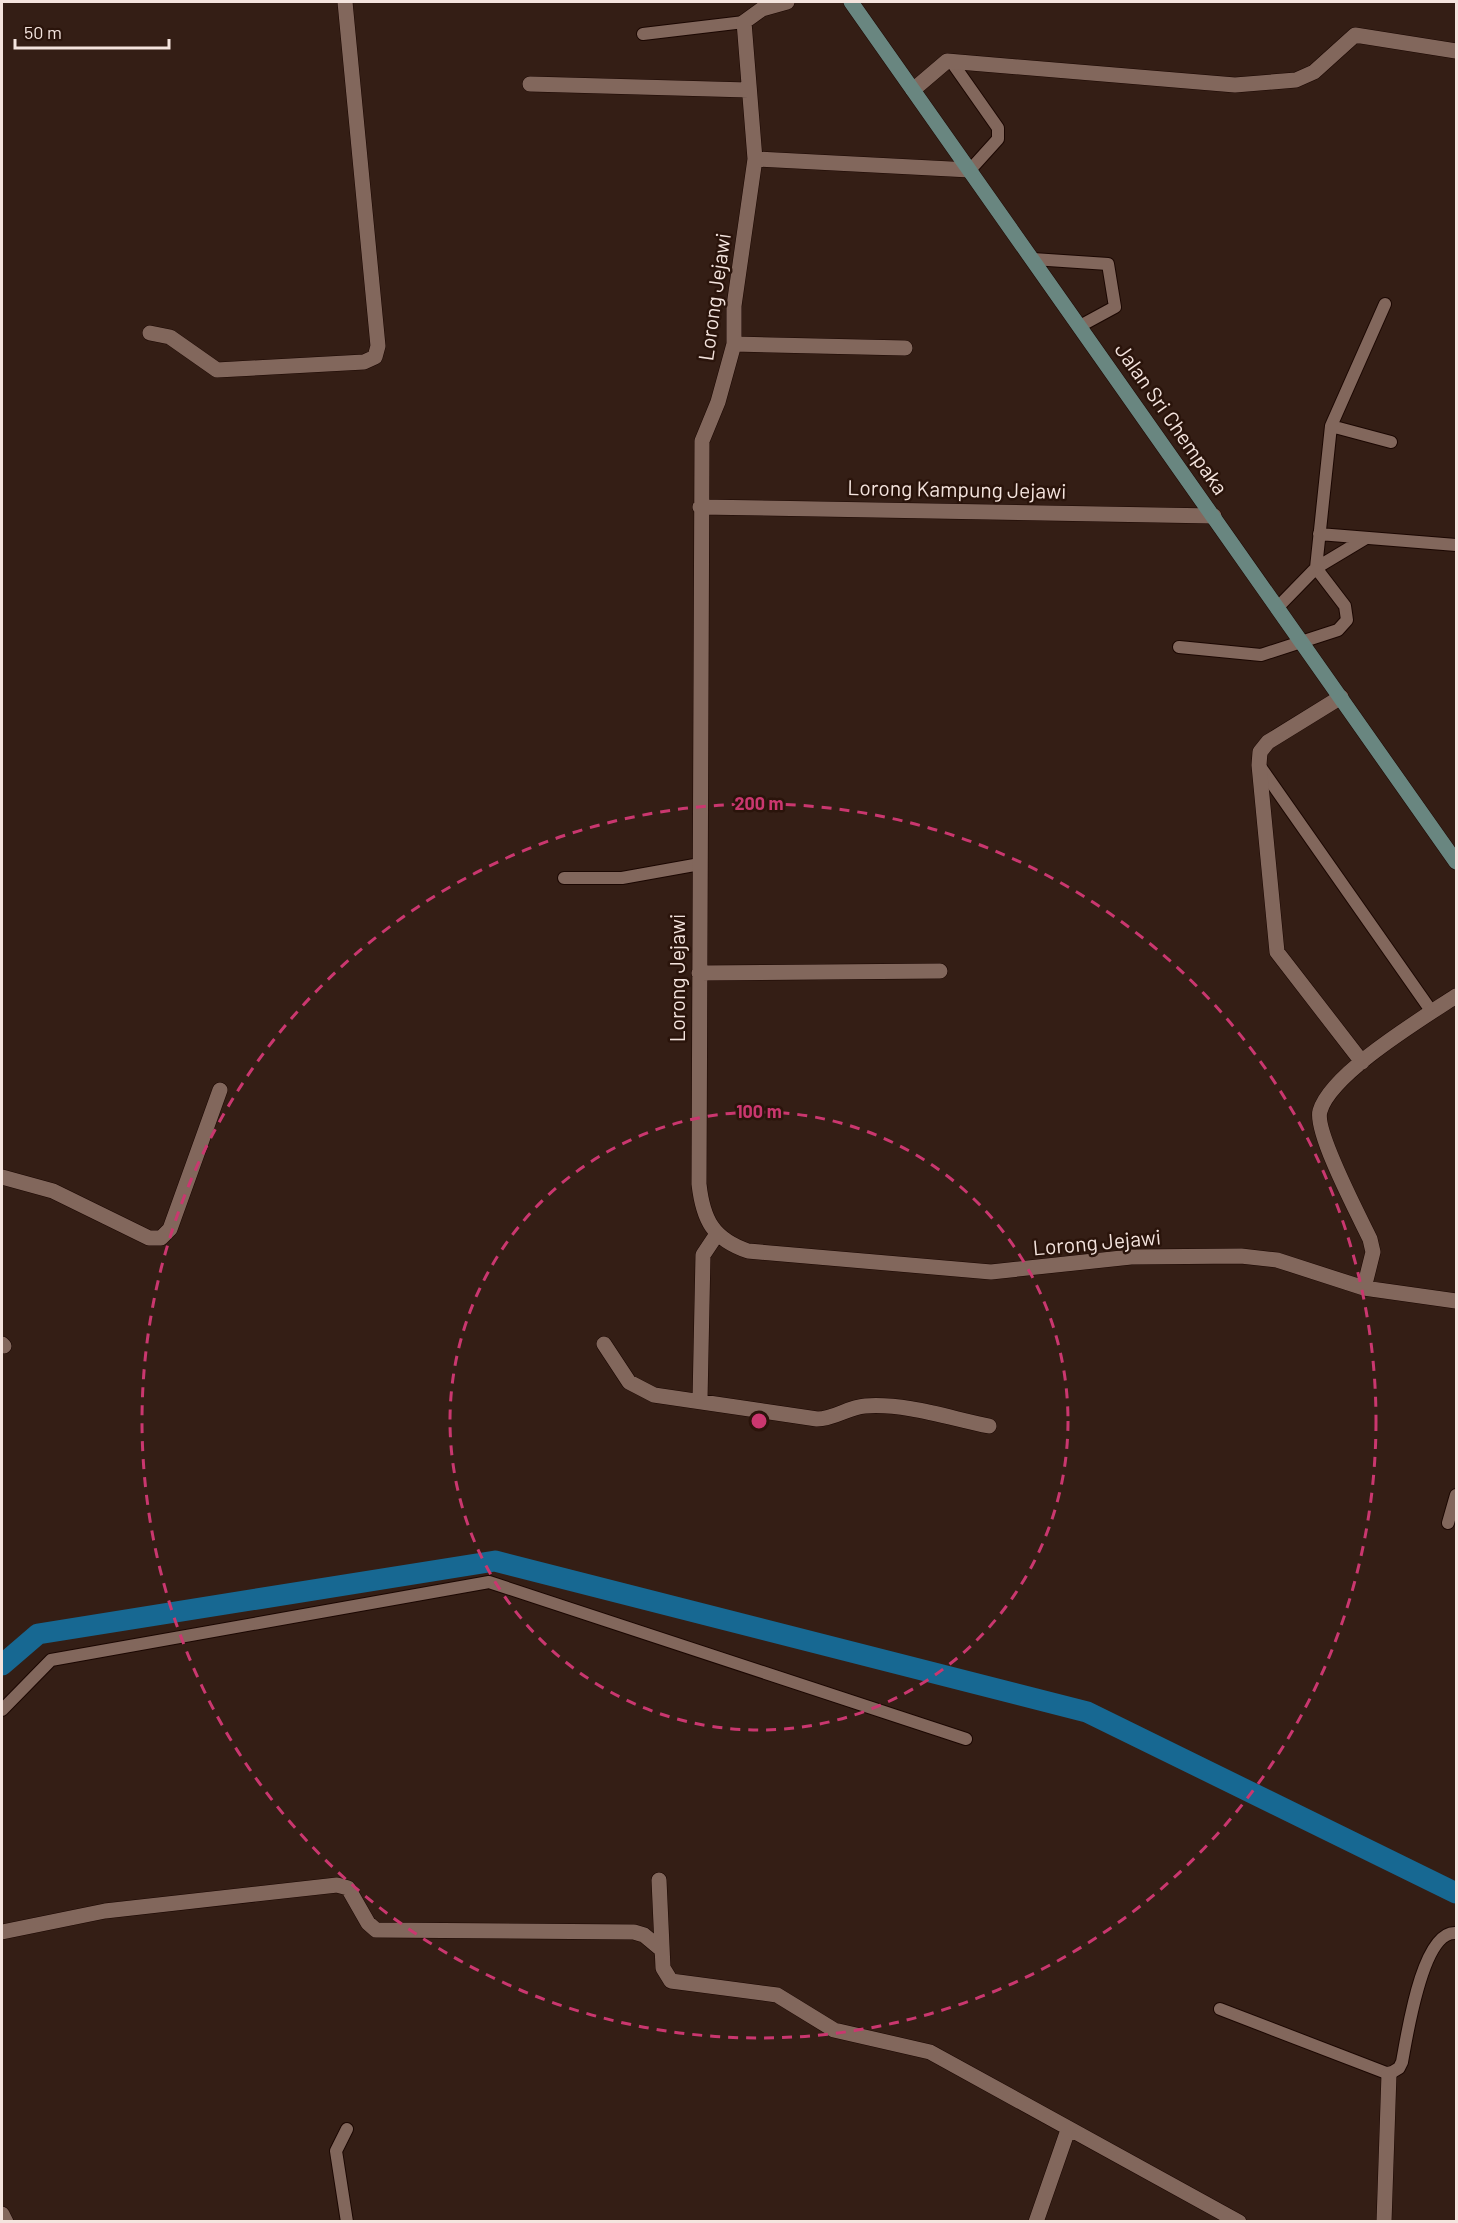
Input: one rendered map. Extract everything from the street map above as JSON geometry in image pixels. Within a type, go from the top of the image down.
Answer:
[{"type":"main road","name":"Jalan Sri Chempaka","points":[[851,2],[1456,862]]},
{"type":"street","points":[[150,333],[170,338],[217,370],[364,362],[375,357],[378,346],[345,2]]},
{"type":"street","points":[[744,22],[762,9],[787,2]]},
{"type":"street","name":"Lorong Jejawi","points":[[744,22],[755,159],[734,306],[734,344],[718,402],[702,441],[700,507],[699,1184],[701,1203],[717,1234],[729,1244],[748,1251],[991,1272],[1131,1257],[1240,1256],[1277,1260],[1364,1288],[1456,1301]]},
{"type":"street","points":[[913,90],[943,63],[951,61],[1235,85],[1296,80],[1314,72],[1355,35],[1456,51]]},
{"type":"street","points":[[530,84],[748,90]]},
{"type":"street","points":[[755,159],[970,170]]},
{"type":"street","points":[[734,344],[905,348]]},
{"type":"street","name":"Lorong Kampung Jejawi","points":[[700,507],[1214,516]]},
{"type":"street","points":[[1341,697],[1268,742],[1260,752],[1259,765],[1277,952],[1362,1062]]},
{"type":"street","points":[[699,973],[940,971]]},
{"type":"street","points":[[1364,1288],[1373,1252],[1370,1239],[1327,1149],[1320,1127],[1320,1111],[1341,1078],[1456,996]]},
{"type":"street","points":[[2,1177],[53,1191],[149,1238],[161,1238],[170,1229],[220,1090]]},
{"type":"street","points":[[700,1400],[703,1254],[717,1234]]},
{"type":"street","points":[[604,1344],[619,1370],[640,1389],[654,1395],[817,1419],[835,1418],[865,1406],[899,1407],[989,1426]]},
{"type":"street","points":[[659,1880],[664,1974],[671,1981],[777,1995],[834,2030],[930,2052],[1068,2130],[1239,2222]]},
{"type":"street","points":[[2,1932],[105,1911],[337,1885],[348,1888],[368,1923],[376,1930],[634,1932],[644,1935],[662,1950]]},
{"type":"street","points":[[1384,2222],[1389,2074]]},
{"type":"street","points":[[1036,2222],[1068,2130]]},
{"type":"street","points":[[2,2214],[6,2222]]},
{"type":"lane","points":[[643,34],[744,22]]},
{"type":"lane","points":[[951,61],[998,128],[998,139],[970,170]]},
{"type":"lane","points":[[1032,259],[1108,264],[1114,307],[1080,326]]},
{"type":"lane","points":[[1179,648],[1261,656],[1338,630],[1347,620],[1345,606],[1316,568],[1331,426],[1385,304]]},
{"type":"lane","points":[[1331,426],[1391,442]]},
{"type":"lane","points":[[1319,534],[1456,545]]},
{"type":"lane","points":[[1278,607],[1316,568],[1366,538]]},
{"type":"lane","points":[[1259,765],[1432,1012]]},
{"type":"lane","points":[[564,878],[622,878],[700,864]]},
{"type":"lane","points":[[1448,1523],[1456,1495]]},
{"type":"lane","points":[[2,1710],[51,1660],[489,1582],[966,1739]]},
{"type":"lane","points":[[1220,2009],[1389,2074],[1399,2068],[1402,2062],[1414,1996],[1432,1953],[1439,1939],[1451,1933],[1456,1934]]},
{"type":"lane","points":[[347,2128],[336,2151],[347,2222]]},
{"type":"waterway","points":[[2,1665],[38,1634],[495,1561],[1087,1712],[1456,1893]]}]
